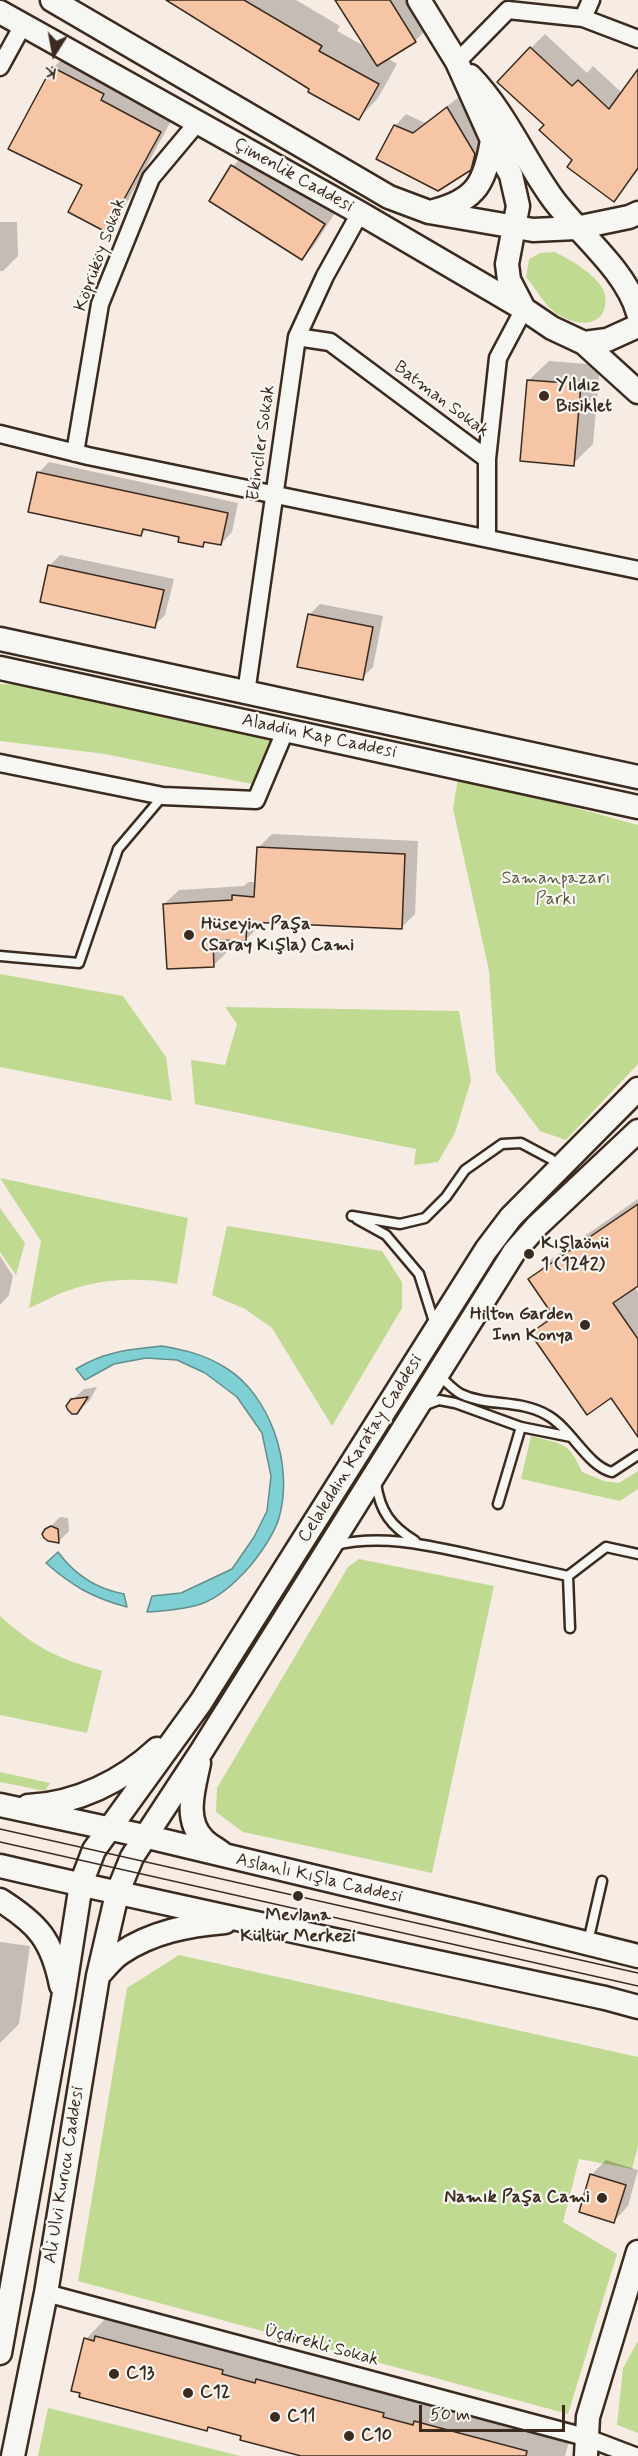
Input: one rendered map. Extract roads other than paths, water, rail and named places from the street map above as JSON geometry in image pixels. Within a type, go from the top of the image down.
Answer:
[{"type":"main road","name":"Çimenlik Caddesi","points":[[52,0],[389,197],[429,212],[551,231],[576,228],[638,213]]},
{"type":"main road","points":[[419,0],[456,62],[511,175],[518,206],[509,246],[509,280],[524,309]]},
{"type":"main road","name":"Çimenlik Caddesi","points":[[0,12],[360,213],[524,309],[552,328],[585,344],[638,392]]},
{"type":"main road","points":[[456,62],[481,88],[498,111],[552,197],[576,228],[616,272],[638,313]]},
{"type":"main road","points":[[429,212],[453,206],[478,186],[487,170],[492,140]]},
{"type":"main road","points":[[585,344],[607,340],[638,326]]},
{"type":"main road","name":"Aladdin Kap Caddesi","points":[[0,639],[638,777]]},
{"type":"main road","name":"Aladdin Kap Caddesi","points":[[0,668],[638,807]]},
{"type":"main road","name":"Celaleddin Karatay Caddesi","points":[[81,1884],[94,1850],[201,1702],[499,1233],[559,1167],[638,1089]]},
{"type":"main road","name":"Celaleddin Karatay Caddesi","points":[[117,1894],[132,1857],[144,1836],[201,1752],[514,1252],[537,1226],[638,1131]]},
{"type":"main road","points":[[3,1806],[48,1805],[70,1800],[124,1776],[163,1744],[201,1702]]},
{"type":"main road","points":[[201,1752],[191,1802],[193,1825],[203,1840],[229,1858]]},
{"type":"main road","name":"Aslanlı Kışla Caddesi","points":[[3,1806],[144,1836],[229,1858],[474,1914],[638,1956]]},
{"type":"main road","points":[[0,1866],[117,1894],[250,1920],[638,2007]]},
{"type":"main road","name":"Ali Ulvi Kurucu Caddesi","points":[[0,2353],[6,2290],[63,1999],[81,1884]]},
{"type":"main road","name":"Ali Ulvi Kurucu Caddesi","points":[[13,2456],[46,2293],[98,1976],[117,1894]]},
{"type":"main road","points":[[0,1900],[19,1912],[44,1936],[56,1958],[63,1999]]},
{"type":"main road","points":[[98,1976],[120,1953],[158,1934],[204,1924],[250,1920]]},
{"type":"main road","points":[[586,2447],[588,2417],[638,2253]]},
{"type":"main road","points":[[619,2315],[638,2291]]},
{"type":"street","points":[[583,18],[591,0]]},
{"type":"street","points":[[456,62],[508,10],[583,18],[638,39]]},
{"type":"street","points":[[0,67],[23,25]]},
{"type":"street","name":"Köprüköy Sokak","points":[[75,453],[100,304],[151,178],[197,123]]},
{"type":"street","name":"Ekinciler Sokak","points":[[246,693],[297,336],[325,276],[360,213]]},
{"type":"street","name":"Batman Sokak","points":[[487,459],[498,358],[524,309]]},
{"type":"street","name":"Batman Sokak","points":[[297,336],[330,342],[487,459]]},
{"type":"street","points":[[0,434],[75,453],[638,570]]},
{"type":"street","points":[[487,459],[487,537]]},
{"type":"street","points":[[0,764],[163,796],[256,800],[286,729]]},
{"type":"street","name":"Üçdirekli Sokak","points":[[46,2293],[586,2447],[635,2456]]},
{"type":"lane","points":[[0,956],[80,963],[118,849],[163,796]]},
{"type":"lane","points":[[436,1329],[419,1274],[386,1235],[352,1216],[400,1224],[425,1218],[446,1197],[465,1170],[502,1144],[521,1143],[551,1159],[559,1167]]},
{"type":"lane","points":[[437,1373],[459,1393],[477,1399],[525,1405],[548,1415],[574,1438],[601,1469],[612,1472],[638,1455]]},
{"type":"lane","points":[[414,1410],[439,1400],[455,1403],[521,1426],[574,1438]]},
{"type":"lane","points":[[498,1504],[521,1426]]},
{"type":"lane","points":[[375,1473],[379,1502],[390,1520],[395,1528],[418,1543]]},
{"type":"lane","points":[[329,1546],[355,1540],[382,1539],[418,1543],[568,1576],[606,1547],[638,1554]]},
{"type":"lane","points":[[568,1576],[570,1628]]},
{"type":"lane","points":[[588,1944],[602,1881]]},
{"type":"water","points":[[162,1346],[179,1349],[218,1363],[241,1380],[255,1395],[266,1413],[280,1453],[283,1494],[278,1521],[268,1541],[251,1565],[229,1588],[201,1604],[147,1612],[152,1596],[181,1593],[232,1569],[254,1537],[267,1511],[271,1476],[262,1433],[237,1397],[205,1373],[177,1360],[146,1358],[114,1364],[85,1380],[76,1369],[107,1355]]},
{"type":"water","points":[[58,1552],[79,1574],[95,1584],[124,1594],[127,1607],[104,1600],[74,1585],[46,1563]]},
{"type":"tram line","points":[[0,1829],[638,1973]]},
{"type":"tram line","points":[[0,1842],[638,1986]]},
{"type":"place","name":"Yıldız Bisiklet","points":[[544,396]]},
{"type":"place","name":"Hüseyin Paşa (Saray Kışla) Cami","points":[[189,935]]},
{"type":"place","name":"Kışlaönü 1 (1242)","points":[[529,1254]]},
{"type":"place","name":"Hilton Garden Inn Konya","points":[[585,1325]]},
{"type":"place","name":"Mevlana Kültür Merkezi","points":[[298,1896]]},
{"type":"place","name":"Namık Paşa Cami","points":[[602,2198]]},
{"type":"place","name":"C13","points":[[114,2374]]},
{"type":"place","name":"C12","points":[[188,2393]]},
{"type":"place","name":"C11","points":[[275,2417]]},
{"type":"place","name":"C10","points":[[349,2436]]},
{"type":"park label","name":"Samanpazarı Parkı","points":[[556,889]]}]
